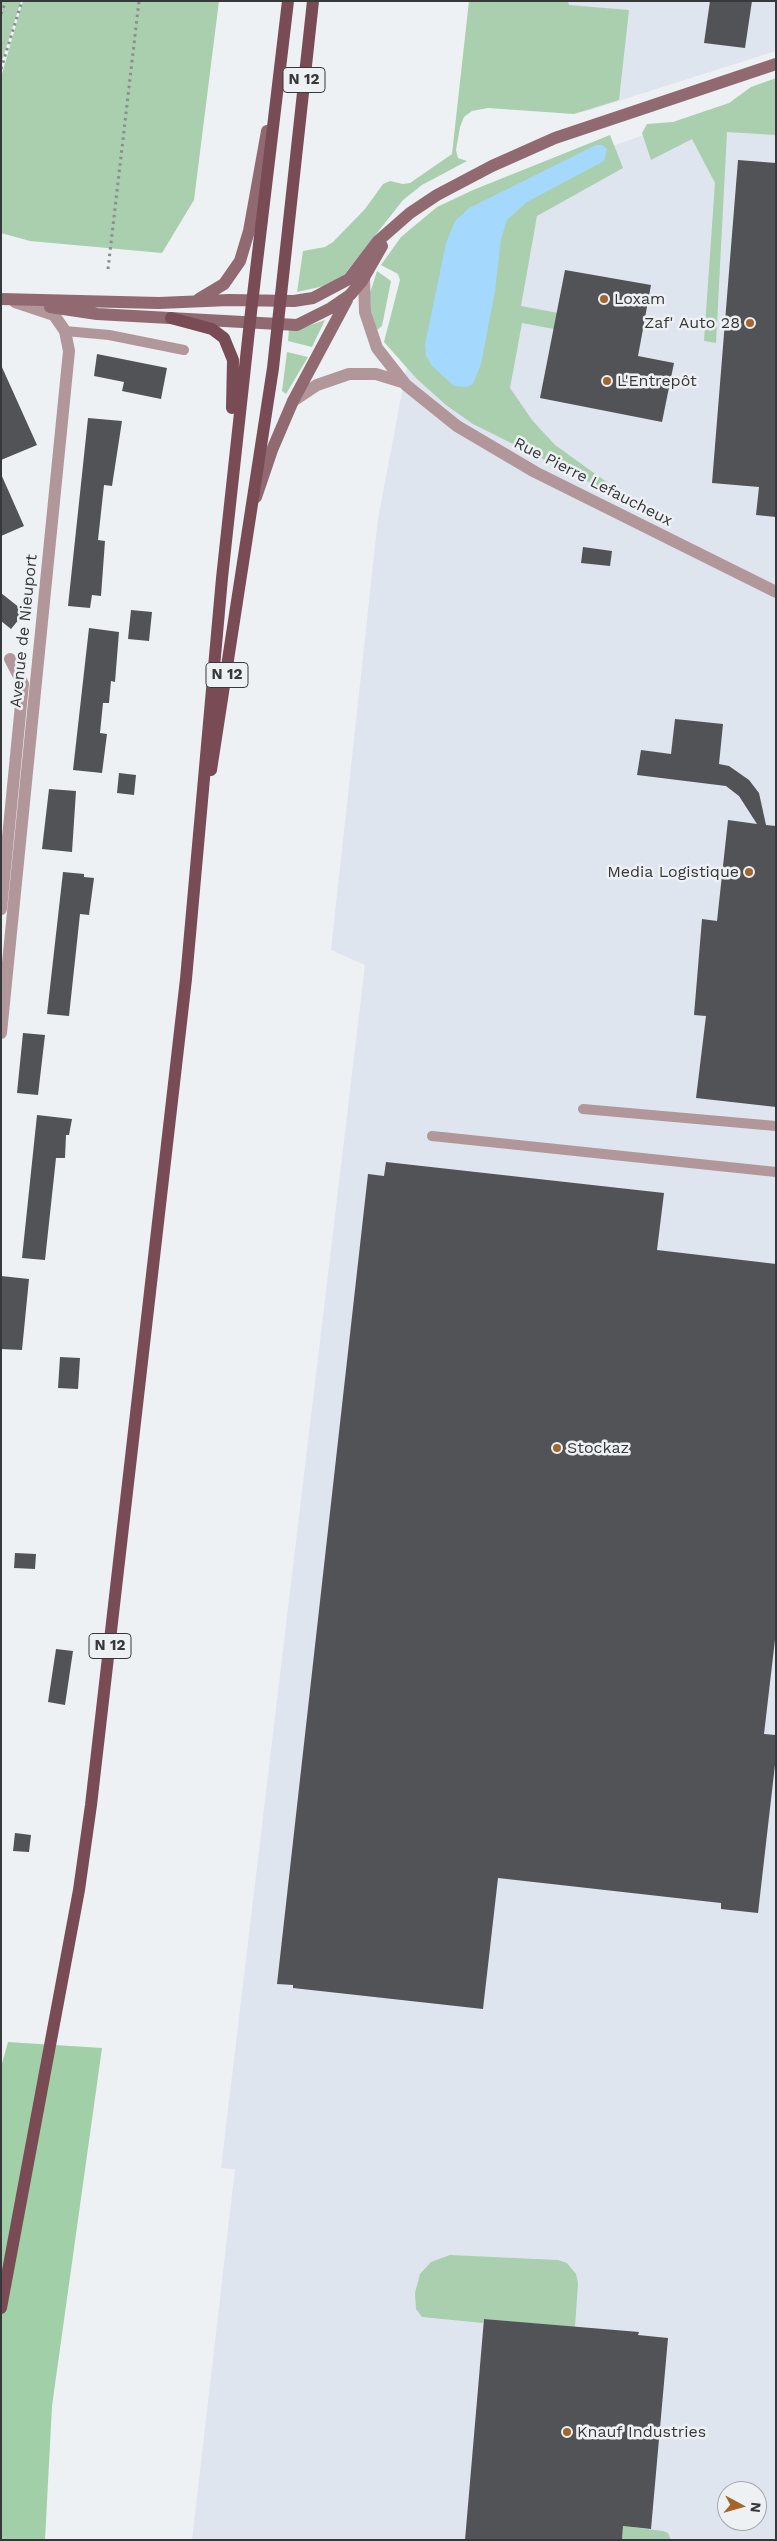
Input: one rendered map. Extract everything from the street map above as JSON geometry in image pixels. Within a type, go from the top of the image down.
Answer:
[{"type":"main road","name":"N 12","points":[[1,2308],[79,1890],[91,1805],[184,998],[222,578],[249,323],[288,1]]},
{"type":"main road","name":"N 12","points":[[197,838],[218,736],[278,325],[313,1]]},
{"type":"main road","points":[[191,301],[202,298],[224,284],[236,269],[244,252],[283,43]]},
{"type":"main road","points":[[5,300],[159,303],[281,301],[313,298],[345,283],[358,269],[378,241],[437,195],[516,154],[555,138],[776,64]]},
{"type":"main road","points":[[5,300],[74,311],[294,325],[331,308],[350,295],[364,278],[396,226]]},
{"type":"main road","name":"N 12","points":[[252,512],[272,450],[293,401],[350,295]]},
{"type":"main road","points":[[171,318],[216,331],[228,343],[233,360],[222,578]]},
{"type":"street","points":[[364,278],[365,312],[371,336],[384,358],[406,385]]},
{"type":"street","points":[[5,300],[48,312],[59,320],[65,331]]},
{"type":"street","name":"Avenue de Nieuport","points":[[1,1033],[69,351],[65,331]]},
{"type":"street","points":[[293,401],[317,384],[355,373],[384,376],[406,385]]},
{"type":"street","name":"Rue Pierre Lefaucheux","points":[[406,385],[479,441],[535,472],[776,592]]},
{"type":"street","points":[[6,656],[35,681]]},
{"type":"street","name":"Avenue de Nieuport","points":[[1,909],[23,684],[6,656]]},
{"type":"lane","points":[[65,331],[109,335],[184,350]]},
{"type":"lane","points":[[583,1109],[776,1126]]},
{"type":"lane","points":[[432,1136],[776,1172]]},
{"type":"path","points":[[1,14],[6,1]]},
{"type":"path","points":[[1,69],[22,1]]},
{"type":"path","points":[[108,269],[140,1]]},
{"type":"shaded area","points":[[469,1],[776,1],[776,51],[587,111],[566,114]]},
{"type":"shaded area","points":[[776,89],[776,2540],[192,2540],[235,2169],[221,2168],[365,965],[331,950],[378,519],[437,207]]},
{"type":"green space","points":[[1,1],[21,1],[1,64]]},
{"type":"green space","points":[[23,1],[219,1],[194,200],[162,253],[30,241],[1,233],[1,77]]},
{"type":"green space","points":[[469,1],[568,1],[569,5],[629,10],[619,100],[574,114],[488,108],[472,111],[464,117],[460,127],[456,150],[458,158],[467,161],[422,185],[403,200],[344,275],[324,286],[297,292],[303,251],[325,247],[333,242],[365,209],[383,184],[390,181],[403,184],[410,183],[452,154]]},
{"type":"green space","points":[[776,78],[776,135],[727,132],[716,343],[704,341],[715,183],[692,139],[651,160],[642,133],[647,124],[673,122],[729,103],[751,87]]},
{"type":"green space","points":[[610,135],[623,168],[537,216],[521,306],[643,329],[640,345],[522,323],[510,388],[532,420],[555,445],[608,483],[603,489],[473,424],[446,405],[416,378],[384,342],[400,280],[398,274],[381,265],[401,237],[437,207],[473,190]]},
{"type":"green space","points":[[377,271],[391,281],[382,326],[377,330],[371,311],[370,293]]},
{"type":"green space","points":[[325,320],[312,347],[288,341],[289,330],[302,328]]},
{"type":"green space","points":[[287,352],[308,357],[286,394],[282,391]]},
{"type":"green space","points":[[8,2042],[102,2048],[52,2406],[45,2540],[1,2540],[1,2067]]},
{"type":"green space","points":[[450,2255],[558,2260],[567,2263],[576,2274],[578,2283],[575,2327],[484,2319],[483,2323],[422,2317],[416,2309],[415,2293],[420,2274],[431,2262]]},
{"type":"green space","points":[[623,2526],[663,2531],[668,2533],[671,2540],[622,2540]]},
{"type":"water","points":[[596,145],[602,145],[607,149],[604,161],[527,202],[507,220],[501,239],[495,291],[481,364],[473,384],[467,387],[454,386],[432,366],[426,356],[425,345],[446,243],[455,221],[469,208]]},
{"type":"building","points":[[710,1],[752,1],[745,48],[704,43]]},
{"type":"building","name":"Zaf' Auto 28","points":[[738,160],[776,163],[776,517],[756,515],[759,487],[712,483]]},
{"type":"building","points":[[565,270],[651,285],[638,356],[674,363],[662,422],[540,398]]},
{"type":"building","points":[[97,354],[167,368],[161,399],[122,391],[124,382],[94,376]]},
{"type":"building","points":[[1,365],[37,445],[1,460]]},
{"type":"building","points":[[88,418],[122,421],[112,486],[104,485],[98,540],[105,541],[101,596],[92,595],[90,608],[68,606]]},
{"type":"building","points":[[1,474],[24,526],[1,536]]},
{"type":"building","points":[[583,547],[612,551],[610,566],[581,563]]},
{"type":"building","points":[[1,593],[25,612],[11,629],[1,621]]},
{"type":"building","points":[[131,610],[152,612],[149,641],[128,639]]},
{"type":"building","points":[[89,628],[119,632],[115,682],[111,681],[109,703],[103,703],[100,733],[107,734],[102,773],[73,770]]},
{"type":"building","name":"Media Logistique","points":[[675,719],[723,724],[719,764],[729,766],[749,780],[759,793],[766,825],[776,826],[776,1107],[696,1098],[706,1016],[694,1015],[702,919],[717,921],[728,820],[757,824],[739,796],[726,786],[637,775],[641,750],[671,754]]},
{"type":"building","points":[[119,773],[136,775],[134,795],[117,793]]},
{"type":"building","points":[[49,789],[76,791],[72,852],[42,849]]},
{"type":"building","points":[[63,872],[84,874],[84,877],[94,878],[89,915],[80,914],[69,1016],[47,1014]]},
{"type":"building","points":[[23,1033],[45,1035],[38,1095],[17,1093]]},
{"type":"building","points":[[37,1115],[72,1119],[69,1135],[66,1135],[65,1158],[56,1158],[45,1260],[22,1258]]},
{"type":"building","name":"Stockaz","points":[[386,1162],[664,1193],[657,1250],[776,1264],[776,1631],[764,1734],[776,1735],[776,1756],[758,1913],[721,1909],[721,1903],[498,1878],[483,2009],[293,1988],[293,1985],[277,1984],[368,1174],[384,1176]]},
{"type":"building","points":[[1,1276],[29,1279],[22,1350],[1,1349]]},
{"type":"building","points":[[60,1357],[80,1358],[78,1389],[58,1388]]},
{"type":"building","points":[[15,1553],[36,1554],[35,1569],[14,1568]]},
{"type":"building","points":[[56,1649],[73,1651],[65,1705],[48,1702]]},
{"type":"building","points":[[15,1833],[31,1835],[29,1852],[13,1851]]},
{"type":"building","name":"Knauf Industries","points":[[484,2319],[639,2332],[638,2335],[668,2338],[651,2529],[623,2526],[622,2540],[465,2540]]},
{"type":"place","name":"Loxam","points":[[604,299]]},
{"type":"place","name":"Zaf' Auto 28","points":[[750,323]]},
{"type":"place","name":"L'Entrepôt","points":[[607,381]]},
{"type":"place","name":"Media Logistique","points":[[749,872]]},
{"type":"place","name":"Stockaz","points":[[557,1448]]},
{"type":"place","name":"Knauf Industries","points":[[567,2432]]}]
